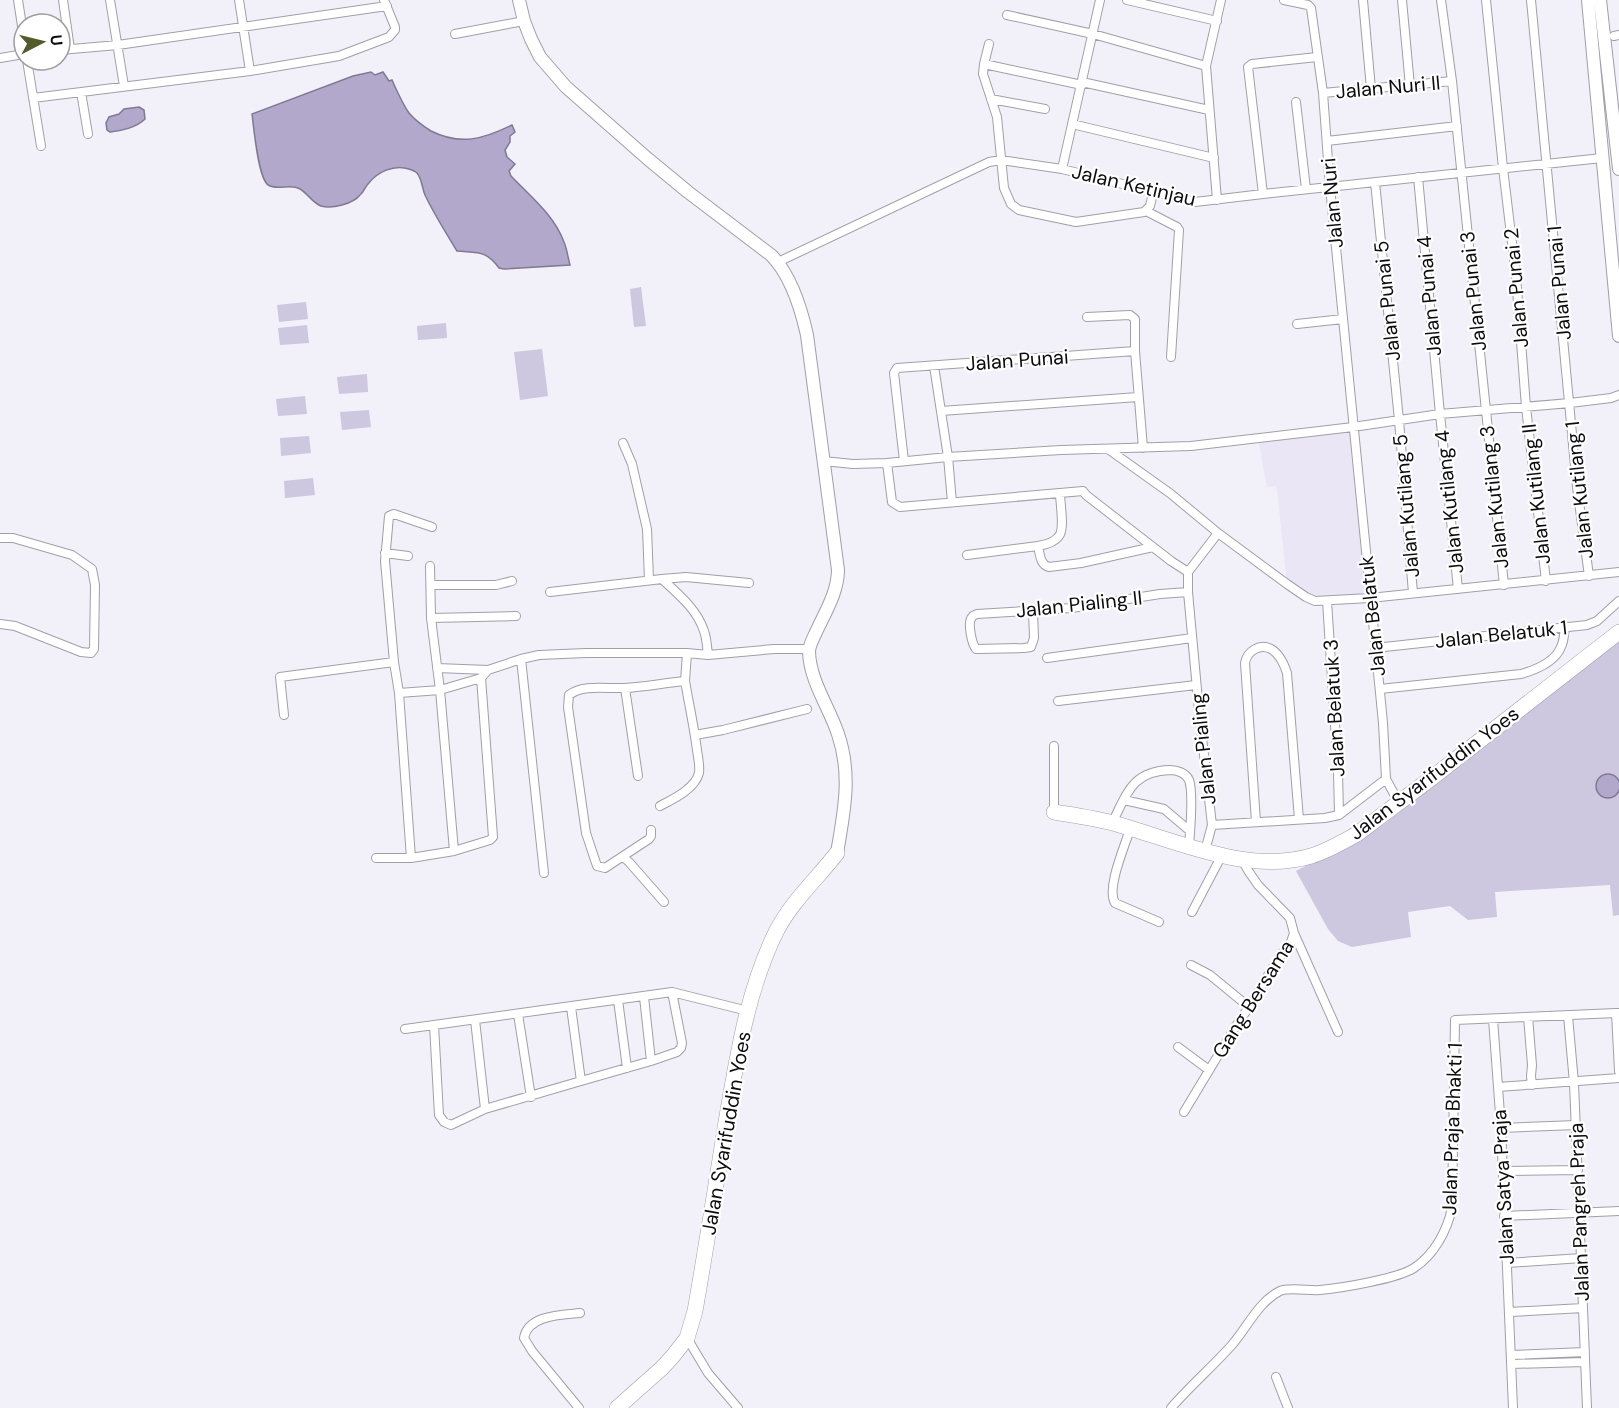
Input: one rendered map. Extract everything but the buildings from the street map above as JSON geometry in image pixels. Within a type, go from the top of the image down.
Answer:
[{"type":"highway","name":"Jalan Syarifuddin Yoes","points":[[1054,812],[1084,816],[1130,829],[1189,839],[1205,851],[1242,860],[1273,861],[1312,856],[1357,834],[1619,632]]},
{"type":"highway","name":"Jalan Syarifuddin Yoes","points":[[617,1408],[662,1368],[687,1338],[695,1311],[734,1076],[758,977],[776,932],[800,897],[837,853]]},
{"type":"street","points":[[110,0],[124,86]]},
{"type":"street","points":[[238,0],[250,71]]},
{"type":"street","points":[[519,0],[524,21],[540,57],[566,87],[656,166],[778,262],[800,310],[807,335],[838,570],[836,588],[808,649],[812,670],[838,734],[846,766],[845,800],[837,853]]},
{"type":"street","points":[[1062,169],[1100,0]]},
{"type":"street","points":[[1127,0],[1217,21]]},
{"type":"street","points":[[1217,200],[1206,66],[1221,0]]},
{"type":"street","name":"Jalan Nuri","points":[[1284,0],[1310,6],[1323,93],[1353,427]]},
{"type":"street","points":[[1363,0],[1371,89]]},
{"type":"street","points":[[1402,0],[1410,86]]},
{"type":"street","name":"Jalan Punai 3","points":[[1441,0],[1457,126],[1485,410]]},
{"type":"street","name":"Jalan Punai 2","points":[[1486,0],[1516,276],[1526,407]]},
{"type":"street","points":[[1531,0],[1547,164]]},
{"type":"street","points":[[1588,0],[1619,336]]},
{"type":"street","points":[[1600,0],[1619,160]]},
{"type":"street","points":[[33,98],[250,71],[339,56],[389,37],[395,27],[386,3],[242,27],[118,45],[72,49]]},
{"type":"street","points":[[1007,15],[1093,34],[1206,66]]},
{"type":"street","points":[[455,34],[524,21]]},
{"type":"street","points":[[989,44],[983,74],[997,117],[1004,188],[1011,204],[1019,210],[1076,222],[1146,211],[1179,230],[1171,357]]},
{"type":"street","points":[[1263,194],[1248,67],[1252,64],[1317,57]]},
{"type":"street","points":[[984,64],[1209,110]]},
{"type":"street","points":[[29,72],[41,146]]},
{"type":"street","name":"Jalan Nuri II","points":[[1323,93],[1452,81]]},
{"type":"street","points":[[81,92],[88,134]]},
{"type":"street","points":[[991,99],[1045,109]]},
{"type":"street","points":[[1296,102],[1306,189]]},
{"type":"street","points":[[1072,124],[1214,159]]},
{"type":"street","points":[[1327,141],[1457,126]]},
{"type":"street","name":"Jalan Ketinjau","points":[[778,262],[989,162],[1001,160],[1062,169],[1191,202],[1602,158],[1619,160]]},
{"type":"street","name":"Jalan Punai 1","points":[[1547,164],[1570,403]]},
{"type":"street","name":"Jalan Punai 4","points":[[1418,177],[1440,414]]},
{"type":"street","name":"Jalan Punai 5","points":[[1375,182],[1399,420]]},
{"type":"street","points":[[1146,211],[1150,206],[1153,193]]},
{"type":"street","points":[[1088,317],[1130,315],[1135,318],[1135,351],[1143,448]]},
{"type":"street","points":[[1297,324],[1343,319]]},
{"type":"street","name":"Jalan Punai","points":[[904,461],[895,369],[1135,351]]},
{"type":"street","points":[[934,366],[948,457],[952,502]]},
{"type":"street","points":[[941,411],[1138,397]]},
{"type":"street","points":[[823,461],[853,464],[887,463],[1061,450],[1191,446],[1353,427],[1440,414],[1615,397]]},
{"type":"street","name":"Jalan Kutilang 1","points":[[1570,403],[1589,576]]},
{"type":"street","name":"Jalan Kutilang II","points":[[1526,407],[1546,581]]},
{"type":"street","name":"Jalan Kutilang 3","points":[[1485,410],[1504,585]]},
{"type":"street","name":"Jalan Kutilang 4","points":[[1440,414],[1458,589]]},
{"type":"street","name":"Jalan Kutilang 5","points":[[1399,420],[1413,593]]},
{"type":"street","name":"Jalan Belatuk","points":[[1353,427],[1380,689],[1386,779],[1399,803]]},
{"type":"street","points":[[623,443],[632,464],[647,529],[649,580]]},
{"type":"street","points":[[1107,449],[1171,494],[1218,533],[1306,597],[1315,601],[1370,598],[1619,572]]},
{"type":"street","points":[[887,463],[892,502],[900,507],[1083,491],[1188,572],[1218,533]]},
{"type":"street","points":[[967,555],[1038,546],[1058,538],[1061,534],[1060,493]]},
{"type":"street","points":[[411,858],[399,693],[394,662],[385,553],[391,514],[432,527]]},
{"type":"street","points":[[0,538],[13,538],[72,555],[92,569],[95,585],[96,645],[92,653],[87,654],[15,626],[0,624]]},
{"type":"street","points":[[1038,546],[1042,563],[1049,567],[1153,547]]},
{"type":"street","points":[[385,553],[408,556]]},
{"type":"street","points":[[430,566],[431,618],[440,690],[454,851]]},
{"type":"street","name":"Jalan Pialing","points":[[1188,572],[1196,685],[1212,825],[1325,818],[1339,815]]},
{"type":"street","points":[[550,592],[686,577],[749,583]]},
{"type":"street","points":[[662,579],[697,615],[705,632],[708,655]]},
{"type":"street","points":[[431,585],[496,585],[513,581]]},
{"type":"street","name":"Jalan Pialing II","points":[[1033,611],[1035,626],[1034,643],[1031,647],[976,649],[972,643],[970,621],[977,614],[1072,608],[1160,594],[1188,592]]},
{"type":"street","name":"Jalan Belatuk 3","points":[[1327,601],[1339,815]]},
{"type":"street","name":"Jalan Belatuk 1","points":[[1375,648],[1587,625],[1597,621],[1619,601]]},
{"type":"street","points":[[431,618],[516,616]]},
{"type":"street","points":[[1380,689],[1521,674],[1534,670],[1560,650],[1565,627]]},
{"type":"street","points":[[1047,658],[1192,638]]},
{"type":"street","points":[[1256,822],[1245,663],[1251,651],[1269,647],[1284,663],[1287,673],[1299,819]]},
{"type":"street","points":[[437,668],[488,670],[539,655],[586,652],[708,655],[808,649]]},
{"type":"street","points":[[660,806],[679,795],[699,775],[695,735],[685,681],[687,653]]},
{"type":"street","points":[[521,659],[544,873]]},
{"type":"street","points":[[284,715],[280,677],[394,662]]},
{"type":"street","points":[[376,858],[411,858],[454,851],[490,840],[493,835],[482,678],[488,670]]},
{"type":"street","points":[[399,693],[440,690],[482,678]]},
{"type":"street","points":[[651,830],[649,839],[623,857],[605,868],[597,866],[589,848],[586,833],[568,707],[569,695],[574,691],[685,681]]},
{"type":"street","points":[[1058,701],[1196,685]]},
{"type":"street","points":[[625,688],[638,776]]},
{"type":"street","points":[[695,735],[807,709]]},
{"type":"street","points":[[1054,746],[1054,812]]},
{"type":"street","points":[[1112,823],[1133,783],[1157,770],[1175,770],[1189,778],[1191,790],[1189,839]]},
{"type":"street","points":[[1339,815],[1386,779]]},
{"type":"street","points":[[1124,800],[1164,809],[1189,839]]},
{"type":"street","points":[[1205,851],[1212,825]]},
{"type":"street","points":[[1130,829],[1114,880],[1113,900],[1115,903],[1159,922]]},
{"type":"street","points":[[1192,912],[1222,855]]},
{"type":"street","points":[[623,857],[664,902]]},
{"type":"street","name":"Gang Bersama","points":[[1184,1112],[1276,962],[1291,942],[1294,933],[1290,918],[1258,885],[1242,860]]},
{"type":"street","points":[[1294,933],[1338,1032]]},
{"type":"street","points":[[1191,965],[1210,975],[1250,1007]]},
{"type":"street","points":[[405,1029],[672,992],[748,1011]]},
{"type":"street","points":[[434,1025],[439,1115],[441,1120],[451,1125],[485,1109],[677,1052],[682,1043],[672,992]]},
{"type":"street","points":[[644,997],[651,1061]]},
{"type":"street","points":[[618,1000],[627,1068]]},
{"type":"street","points":[[571,1007],[581,1081]]},
{"type":"street","points":[[1618,1013],[1619,1071]]},
{"type":"street","name":"Jalan Praja Bhakti 1","points":[[1171,1408],[1233,1344],[1264,1304],[1281,1290],[1321,1290],[1395,1276],[1413,1269],[1429,1255],[1448,1225],[1452,1208],[1455,1020],[1618,1013]]},
{"type":"street","points":[[518,1014],[531,1097]]},
{"type":"street","name":"Jalan Pangreh Praja","points":[[1568,1016],[1574,1083],[1587,1408]]},
{"type":"street","points":[[1528,1017],[1533,1065],[1532,1085]]},
{"type":"street","points":[[1493,1019],[1498,1087]]},
{"type":"street","points":[[475,1020],[485,1109]]},
{"type":"street","points":[[1178,1047],[1209,1070]]},
{"type":"street","name":"Jalan Satya Praja","points":[[1513,1408],[1498,1087],[1619,1078]]},
{"type":"street","points":[[1501,1128],[1576,1125]]},
{"type":"street","points":[[1503,1171],[1578,1170]]},
{"type":"street","points":[[1504,1216],[1619,1211]]},
{"type":"street","points":[[1507,1263],[1582,1258]]},
{"type":"street","points":[[1510,1312],[1583,1308]]},
{"type":"street","points":[[579,1408],[524,1338],[526,1329],[533,1323],[545,1318],[580,1313]]},
{"type":"street","points":[[687,1338],[708,1373],[738,1408]]},
{"type":"street","points":[[1511,1360],[1585,1352]]},
{"type":"street","points":[[1511,1360],[1585,1362]]},
{"type":"street","points":[[1276,1377],[1288,1408]]},
{"type":"shaded area","points":[[371,72],[375,75],[383,72],[389,81],[392,80],[409,113],[425,127],[442,136],[472,139],[512,125],[515,132],[510,136],[510,142],[505,150],[507,157],[515,164],[509,171],[511,176],[541,206],[560,232],[570,265],[504,269],[499,268],[490,258],[481,253],[457,251],[424,192],[419,175],[409,169],[392,168],[381,173],[357,198],[336,206],[321,206],[296,187],[268,185],[259,163],[252,114],[353,76]]},
{"type":"shaded area","points":[[139,107],[144,110],[145,119],[142,122],[124,130],[110,132],[107,130],[106,123],[109,117],[119,114],[124,109]]},
{"type":"shaded area","points":[[641,287],[646,326],[634,327],[630,289]]},
{"type":"shaded area","points":[[306,302],[308,319],[279,322],[277,305]]},
{"type":"shaded area","points":[[446,323],[447,338],[418,340],[417,326]]},
{"type":"shaded area","points":[[307,325],[309,343],[280,345],[278,328]]},
{"type":"shaded area","points":[[542,349],[548,396],[520,400],[514,352]]},
{"type":"shaded area","points":[[367,374],[368,392],[339,394],[337,377]]},
{"type":"shaded area","points":[[305,396],[307,414],[278,416],[276,399]]},
{"type":"shaded area","points":[[369,410],[371,427],[342,430],[340,412]]},
{"type":"shaded area","points":[[1351,429],[1366,595],[1315,598],[1287,584],[1277,489],[1276,486],[1267,487],[1258,439]]},
{"type":"shaded area","points":[[309,436],[311,453],[281,456],[280,438]]},
{"type":"shaded area","points":[[313,478],[315,495],[285,498],[284,481]]},
{"type":"shaded area","points":[[1619,641],[1619,915],[1613,916],[1610,885],[1495,892],[1497,917],[1468,920],[1450,906],[1408,912],[1411,937],[1352,947],[1338,941],[1328,929],[1296,871],[1383,825]]},
{"type":"shaded area","points":[[1608,774],[1617,777],[1620,786],[1617,795],[1608,798],[1599,795],[1596,786],[1599,777]]}]
